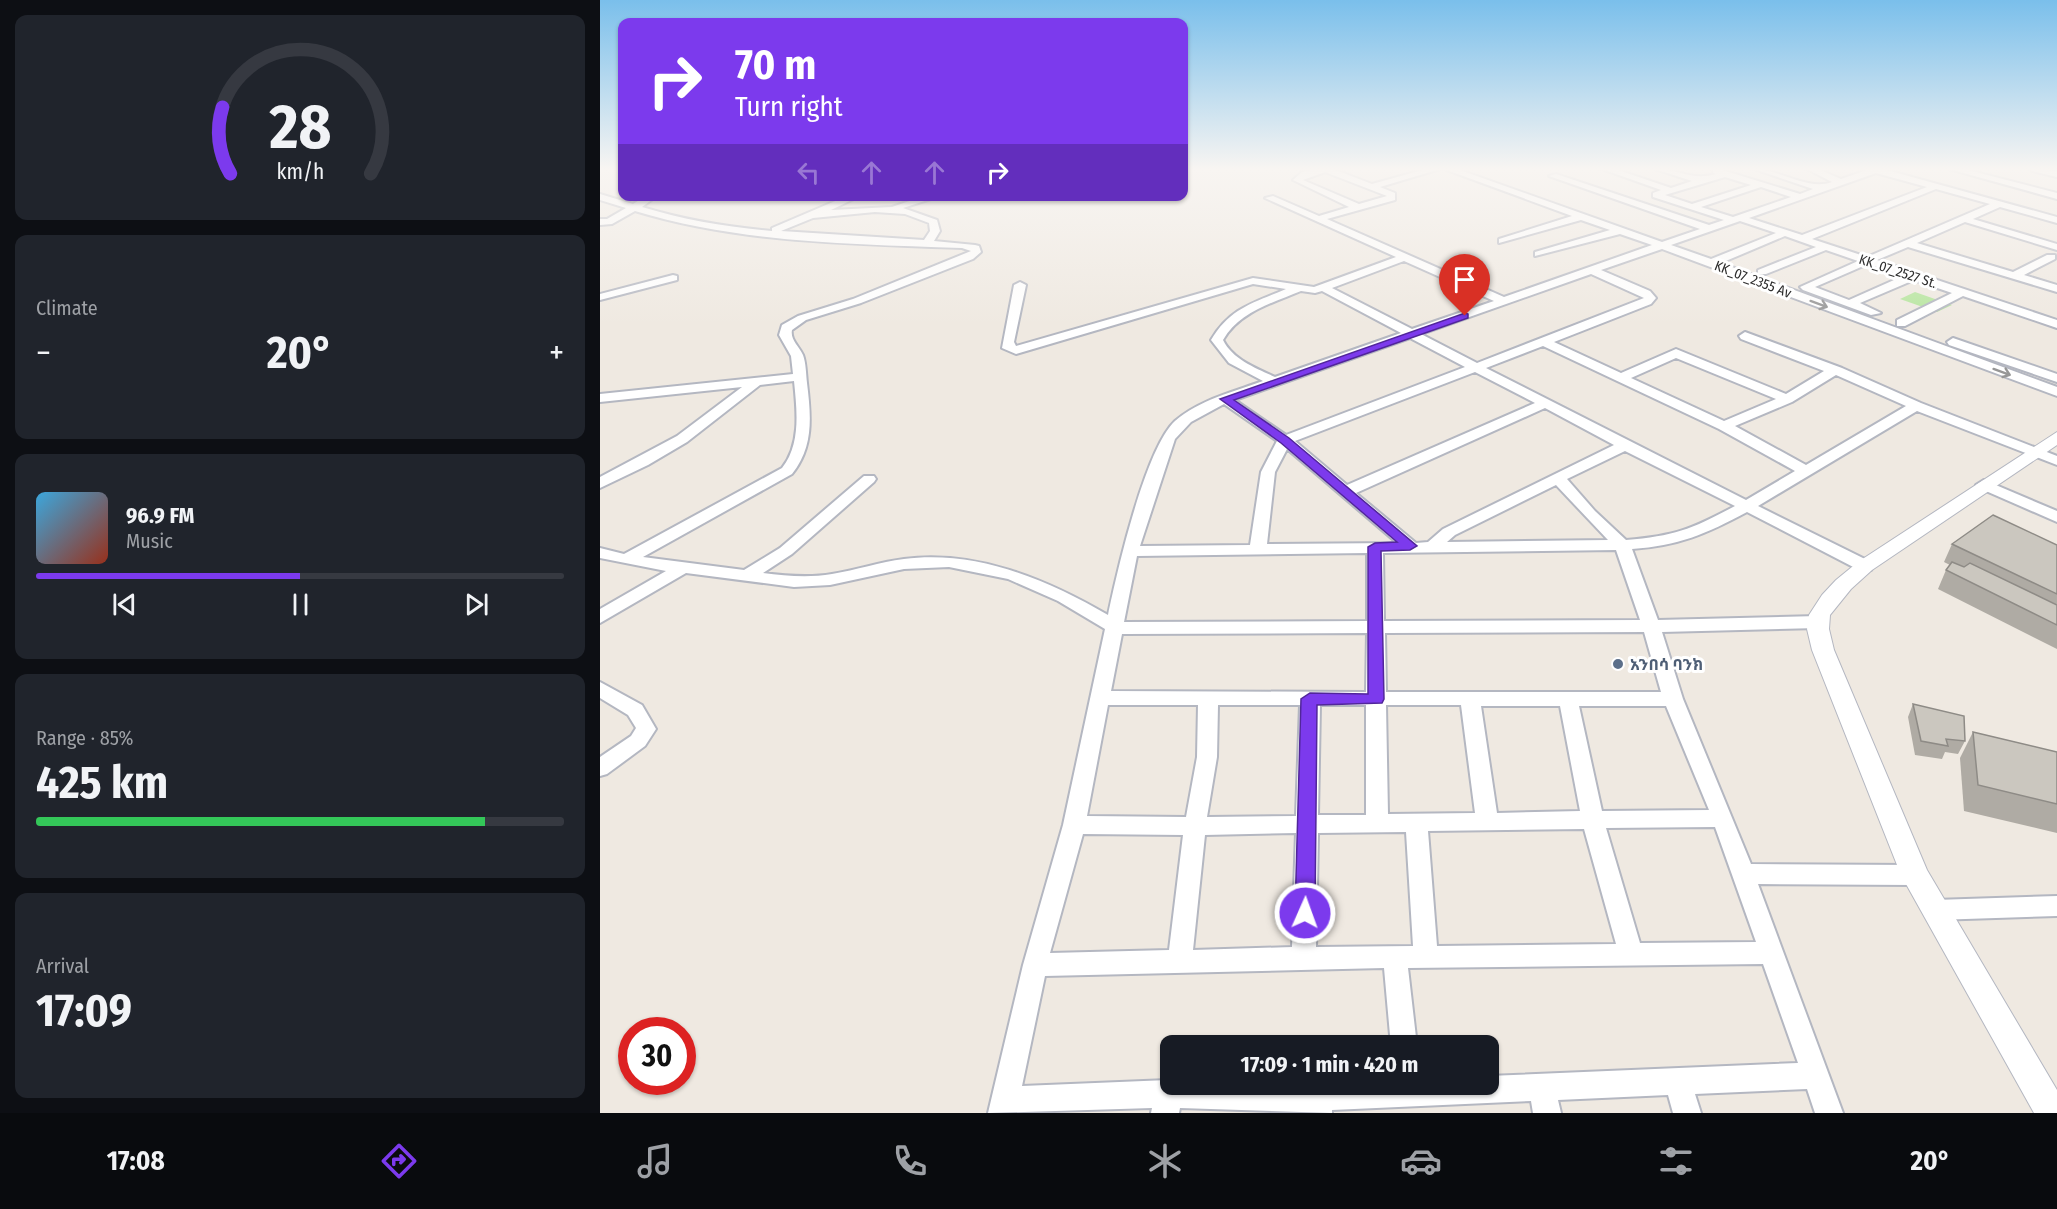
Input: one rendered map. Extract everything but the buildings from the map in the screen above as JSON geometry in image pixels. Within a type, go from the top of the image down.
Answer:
[{"type":"street","points":[[626,560],[787,471],[793,465],[801,439],[803,406],[797,356],[785,335],[786,328],[802,318],[857,302],[976,252],[971,246],[863,241],[716,228],[678,221]]},
{"type":"street","points":[[772,232],[799,221]]},
{"type":"street","points":[[927,243],[935,231],[932,221]]},
{"type":"street","points":[[1322,221],[1506,302]]},
{"type":"street","points":[[1503,241],[1567,221]]},
{"type":"street","name":"KK_07_2355 Av","points":[[1591,221],[1619,231],[1724,257],[2057,378]]},
{"type":"street","name":"KK_07_2355 Av","points":[[1610,221],[1711,263],[2057,392]]},
{"type":"street","points":[[1686,221],[1707,228]]},
{"type":"street","points":[[1374,1095],[1318,1105],[1004,1106],[1035,965],[1074,825],[1130,551],[1168,438],[1179,422],[1196,411],[1225,399],[1506,302],[1665,242],[1730,221]]},
{"type":"street","name":"KK_07_2527 St.","points":[[1743,221],[2057,324]]},
{"type":"street","points":[[1802,239],[1848,221]]},
{"type":"street","points":[[1806,287],[1965,221]]},
{"type":"street","points":[[1970,221],[2057,247]]},
{"type":"street","points":[[1539,254],[1619,231]]},
{"type":"street","points":[[1711,263],[1785,233]]},
{"type":"street","points":[[1910,244],[2057,289]]},
{"type":"street","points":[[1762,272],[1825,247]]},
{"type":"street","points":[[1020,285],[1008,342],[1008,348],[1016,350],[1253,281],[1324,288],[1406,257]]},
{"type":"street","points":[[2014,276],[2051,257]]},
{"type":"street","points":[[1258,548],[1268,472],[1275,454],[1285,440],[1647,303],[1650,298],[1646,293],[1593,271]]},
{"type":"street","points":[[1851,303],[1913,276]]},
{"type":"street","points":[[600,297],[673,278]]},
{"type":"street","points":[[1274,382],[1227,356],[1217,340],[1227,323],[1249,309],[1301,287]]},
{"type":"street","points":[[1324,288],[1414,333],[1624,445],[1865,566]]},
{"type":"street","points":[[1901,323],[1962,292]]},
{"type":"street","points":[[1745,336],[1837,371],[1916,406],[2046,457]]},
{"type":"street","points":[[1542,341],[1724,426],[1806,471]]},
{"type":"street","points":[[1622,377],[1676,353],[1787,399]]},
{"type":"street","points":[[1724,426],[1787,399],[1831,372],[1837,371]]},
{"type":"street","points":[[600,398],[800,376]]},
{"type":"street","points":[[600,483],[675,446],[712,420],[756,382]]},
{"type":"street","points":[[1225,399],[1285,440],[1410,546]]},
{"type":"street","points":[[1347,491],[1546,404]]},
{"type":"street","points":[[1130,551],[1622,545],[1665,542],[1700,531],[1747,506],[1916,406]]},
{"type":"street","points":[[2053,1110],[1915,875],[1829,665],[1819,638],[1818,622],[1837,591],[1865,566],[1984,485],[2046,457],[2057,437]]},
{"type":"street","points":[[1434,546],[1449,531],[1624,445]]},
{"type":"street","points":[[1558,478],[1589,514],[1622,545],[1651,626],[1673,699],[1723,818],[1829,1113]]},
{"type":"street","points":[[747,576],[786,551],[869,479]]},
{"type":"street","points":[[1984,485],[2057,516]]},
{"type":"street","points":[[1375,547],[1377,822]]},
{"type":"street","points":[[600,553],[626,560],[794,582],[830,580],[904,564],[950,562],[1012,575],[1064,597],[1116,628],[1651,626],[1818,622]]},
{"type":"street","points":[[600,616],[683,568]]},
{"type":"street","points":[[600,689],[635,710],[645,721],[646,729],[638,741],[600,768]]},
{"type":"street","points":[[1100,698],[1208,700],[1673,699]]},
{"type":"street","points":[[1304,958],[1310,699]]},
{"type":"street","points":[[1470,699],[1487,822]]},
{"type":"street","points":[[1568,699],[1593,820],[1631,955]]},
{"type":"street","points":[[1179,963],[1191,878],[1195,826],[1207,757],[1208,700]]},
{"type":"street","points":[[1074,825],[1195,826],[1723,818]]},
{"type":"street","points":[[1416,823],[1426,958]]},
{"type":"street","points":[[1742,874],[1915,875]]},
{"type":"street","points":[[1935,910],[2057,906]]},
{"type":"street","points":[[1035,965],[1304,958],[1772,953]]},
{"type":"street","points":[[1395,958],[1403,1035]]},
{"type":"street","points":[[1483,1095],[1545,1100],[1678,1082],[1815,1075]]},
{"type":"street","points":[[1678,1082],[1687,1113]]},
{"type":"green space","points":[[1915,292],[1952,305],[1937,312],[1900,299]]},
{"type":"place","name":"አንበሳ ባንክ","points":[[1618,664]]},
{"type":"route","points":[[1305,913],[1310,699],[1376,699],[1375,547],[1410,546],[1405,539],[1285,440],[1225,399],[1465,316]]}]
